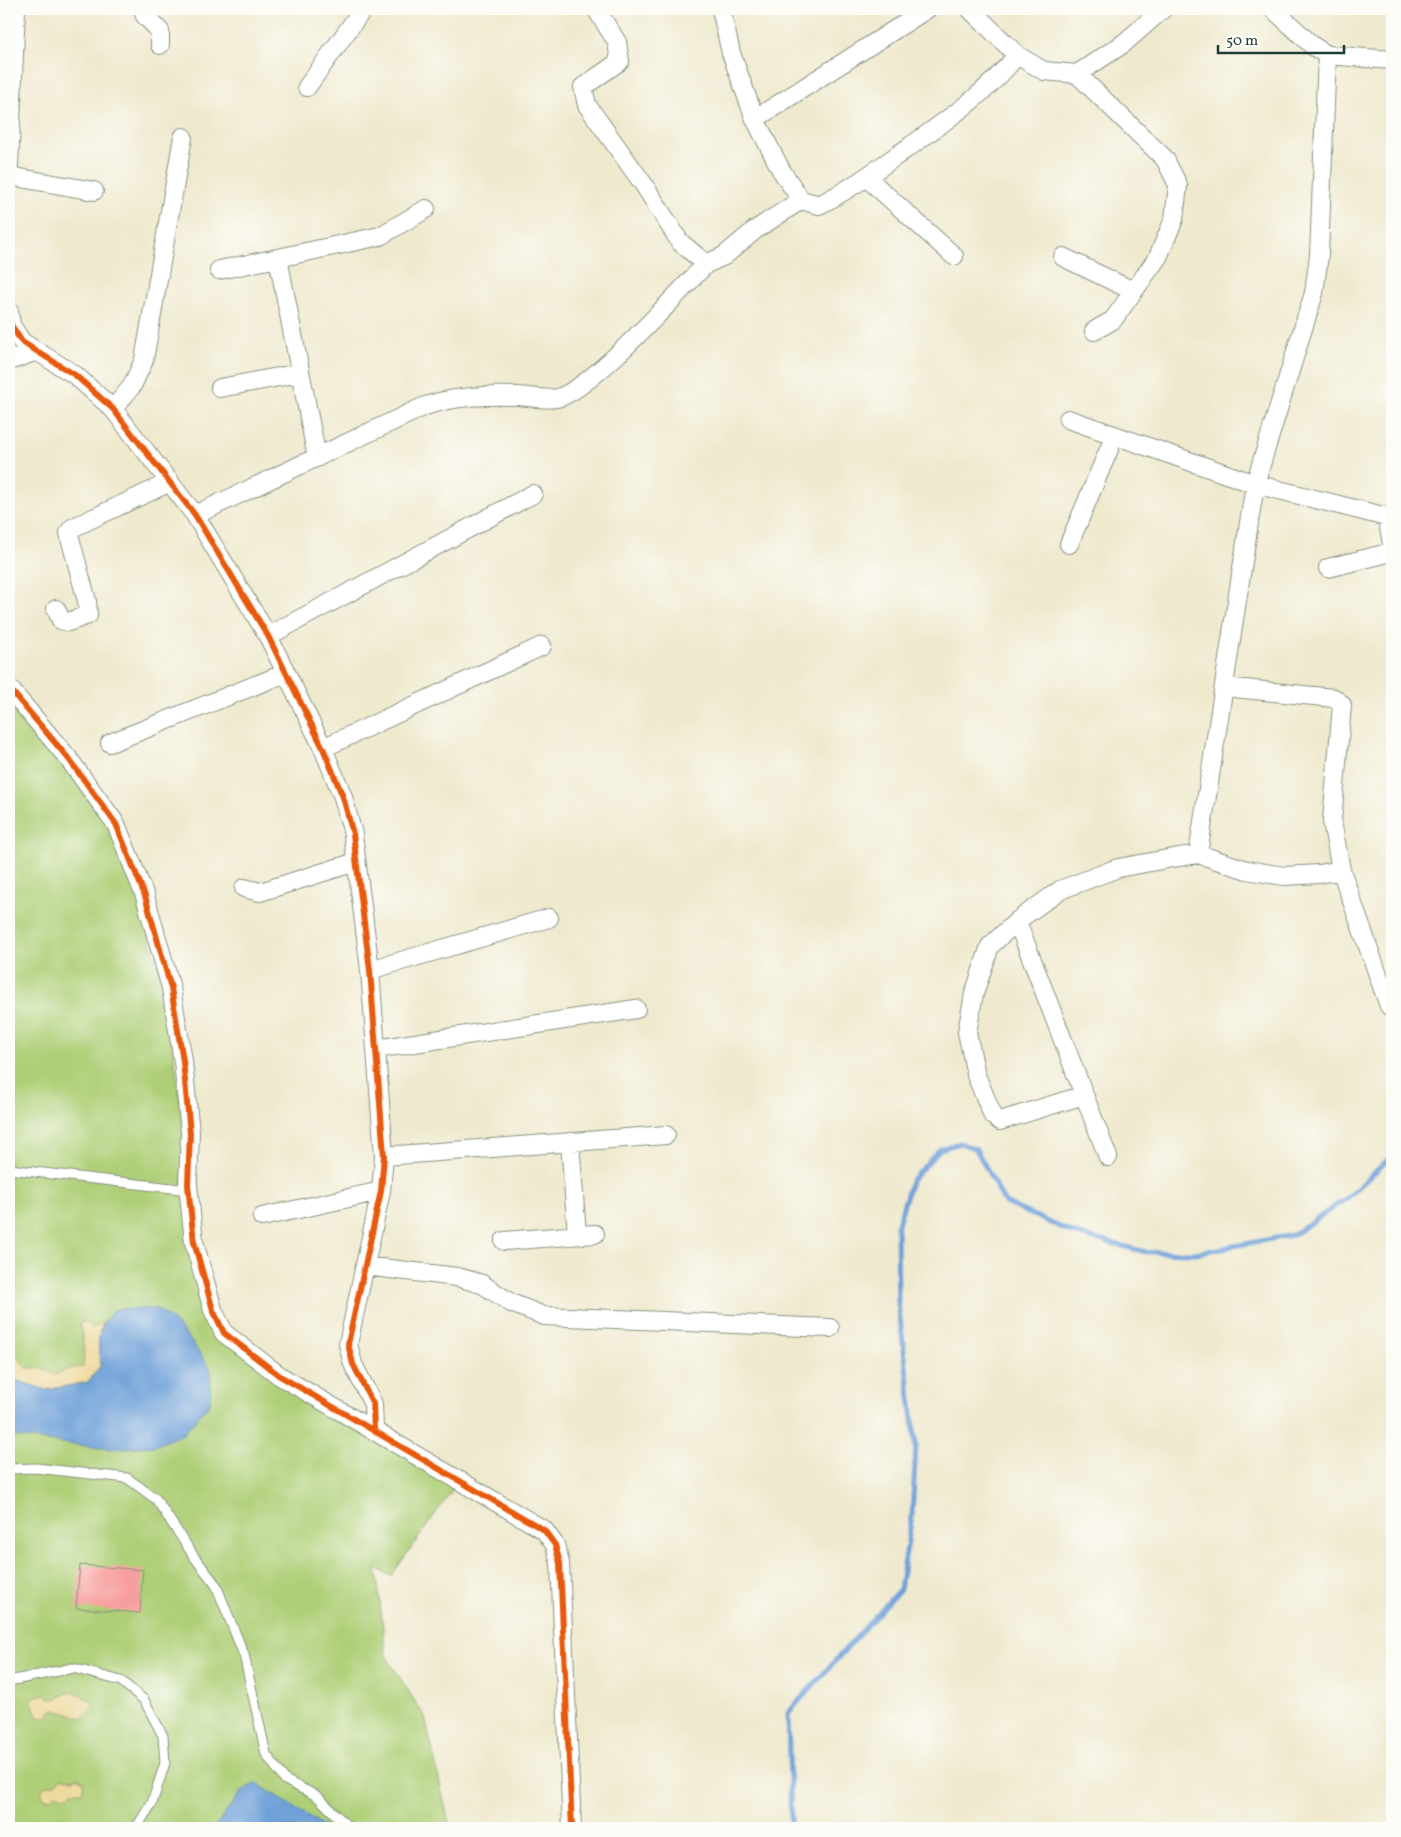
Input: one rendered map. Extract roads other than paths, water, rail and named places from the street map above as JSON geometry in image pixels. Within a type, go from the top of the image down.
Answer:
[{"type":"street","points":[[9,166],[16,9]]},
{"type":"street","points":[[143,9],[145,16],[160,31],[160,45]]},
{"type":"street","points":[[307,87],[363,9]]},
{"type":"street","points":[[596,9],[617,42],[620,61],[583,88],[587,105],[644,185],[680,242],[706,264]]},
{"type":"street","points":[[720,9],[731,53],[755,119],[781,170],[801,200],[819,206],[847,191],[954,115],[1000,77],[1017,55]]},
{"type":"street","points":[[755,119],[927,9]]},
{"type":"street","points":[[970,9],[1017,55],[1044,71],[1077,74],[1123,44],[1163,9]]},
{"type":"street","points":[[1273,9],[1313,46],[1327,55],[1392,60]]},
{"type":"street","points":[[1198,854],[1256,484],[1314,293],[1320,255],[1327,55]]},
{"type":"street","points":[[1077,74],[1165,159],[1178,185],[1174,218],[1158,257],[1114,320],[1094,331]]},
{"type":"street","points":[[113,409],[132,386],[144,360],[183,137]]},
{"type":"street","points":[[9,176],[94,191]]},
{"type":"street","points":[[866,177],[954,256]]},
{"type":"street","points":[[195,515],[425,406],[443,400],[484,395],[557,398],[579,388],[609,362],[706,264],[724,256],[755,230],[801,200]]},
{"type":"street","points":[[219,270],[380,236],[426,209]]},
{"type":"street","points":[[1063,257],[1134,291]]},
{"type":"street","points":[[278,258],[317,458]]},
{"type":"street","points":[[9,311],[11,325],[22,342],[75,375],[113,409],[195,515],[268,636],[323,748],[346,806],[354,834],[370,970],[384,1156],[381,1191],[348,1344],[353,1364],[373,1404],[374,1430]]},
{"type":"street","points":[[9,361],[37,351]]},
{"type":"street","points":[[220,388],[300,373]]},
{"type":"street","points":[[1068,419],[1256,484],[1387,517],[1392,544]]},
{"type":"street","points":[[1069,544],[1115,435]]},
{"type":"street","points":[[56,609],[61,620],[68,622],[88,615],[88,601],[69,533],[72,528],[170,482]]},
{"type":"street","points":[[268,636],[533,494]]},
{"type":"street","points":[[1328,568],[1392,552]]},
{"type":"street","points":[[323,748],[542,646]]},
{"type":"street","points":[[110,743],[286,673]]},
{"type":"street","points":[[1224,687],[1334,698],[1342,705],[1332,820],[1341,870],[1389,1006]]},
{"type":"street","points":[[9,688],[73,764],[116,824],[142,887],[171,988],[183,1061],[190,1133],[189,1190],[194,1242],[213,1310],[224,1334],[280,1376],[544,1530],[556,1545],[560,1563],[562,1592],[572,1828]]},
{"type":"street","points":[[1084,1095],[1000,1121],[993,1116],[976,1075],[967,1032],[974,994],[990,946],[1016,921],[1060,890],[1118,868],[1198,854],[1246,870],[1284,876],[1319,874],[1341,870]]},
{"type":"street","points":[[244,888],[260,892],[356,862]]},
{"type":"street","points":[[370,970],[549,918]]},
{"type":"street","points":[[1016,921],[1108,1157]]},
{"type":"street","points":[[376,1049],[636,1009]]},
{"type":"street","points":[[384,1156],[666,1135]]},
{"type":"street","points":[[570,1142],[577,1235]]},
{"type":"street","points":[[262,1217],[381,1191]]},
{"type":"street","points":[[504,1241],[595,1234]]},
{"type":"street","points":[[365,1266],[457,1277],[482,1284],[510,1303],[544,1316],[830,1328]]},
{"type":"lane","points":[[9,1169],[189,1190]]},
{"type":"lane","points":[[9,1469],[36,1468],[127,1478],[156,1499],[195,1558],[216,1585],[244,1655],[266,1754],[285,1780],[317,1796],[349,1828]]},
{"type":"lane","points":[[9,1681],[74,1668],[121,1681],[144,1700],[163,1736],[165,1763],[152,1802],[136,1828]]},
{"type":"water","points":[[115,1309],[157,1309],[172,1320],[191,1341],[211,1369],[210,1403],[183,1434],[154,1446],[109,1449],[9,1436],[9,1378],[46,1390],[88,1382],[101,1365],[99,1335],[104,1323]]},
{"type":"water","points":[[256,1783],[327,1828],[214,1828],[242,1791]]},
{"type":"waterway","points":[[791,1828],[788,1713],[900,1589],[912,1516],[916,1444],[898,1303],[897,1227],[911,1181],[940,1149],[960,1143],[976,1149],[1005,1203],[1076,1234],[1146,1252],[1196,1253],[1293,1235],[1347,1198],[1392,1156]]}]
